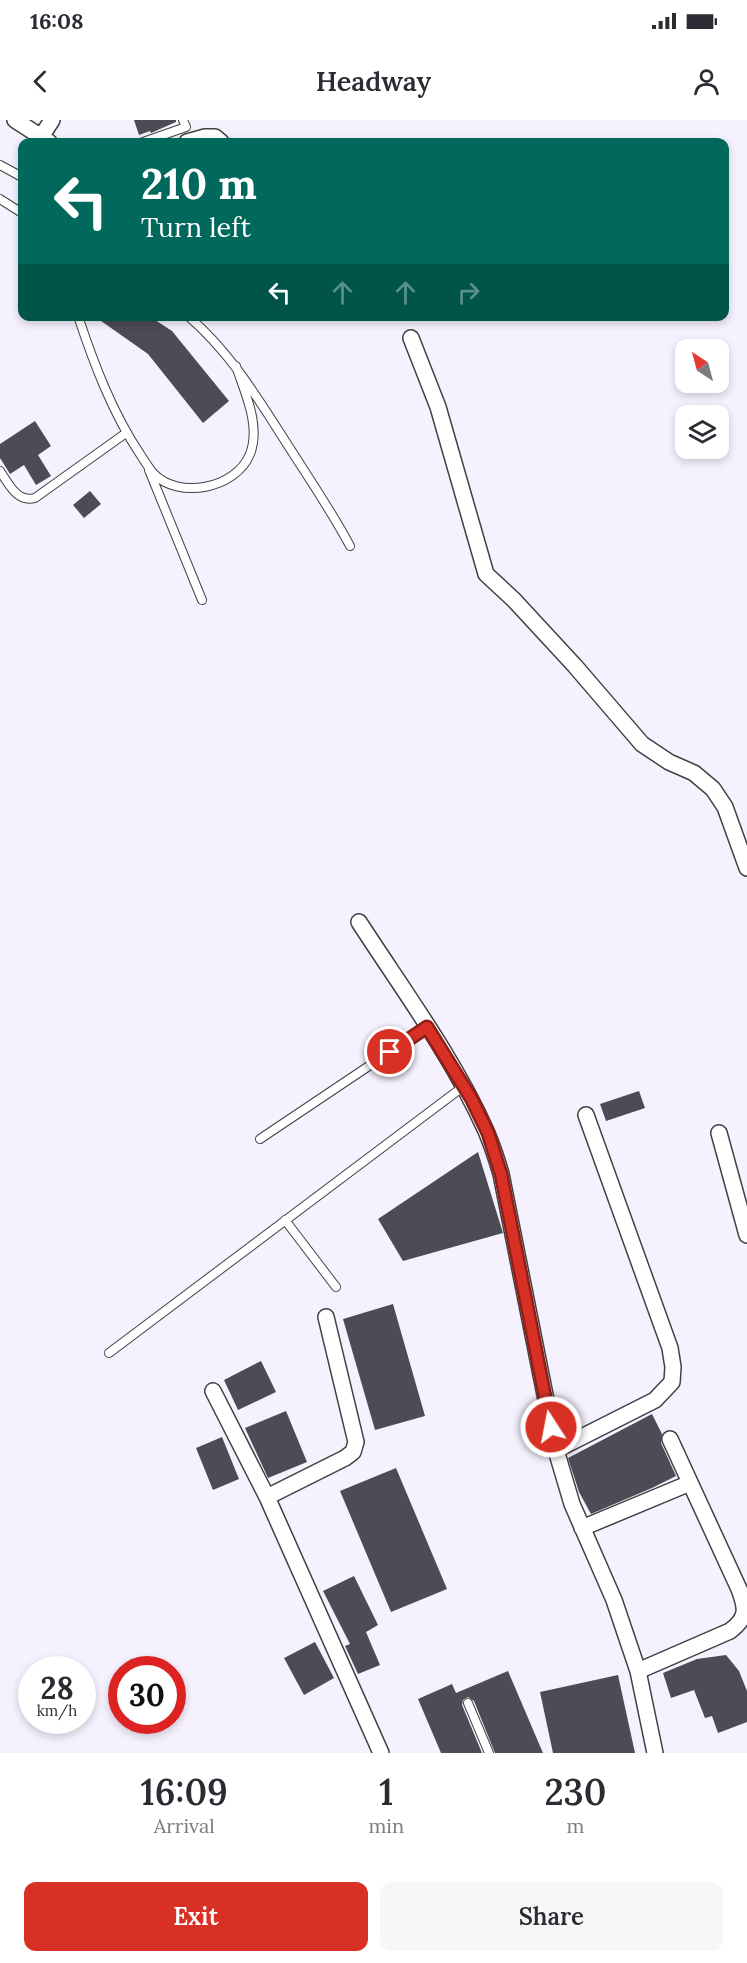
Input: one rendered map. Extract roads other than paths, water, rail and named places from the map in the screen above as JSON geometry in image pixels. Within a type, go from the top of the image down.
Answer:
[{"type":"street","points":[[15,120],[42,138]]},
{"type":"street","points":[[46,138],[52,120]]},
{"type":"street","points":[[199,138],[205,136],[216,138]]},
{"type":"street","points":[[411,339],[438,407],[486,574],[514,600],[575,666],[642,744],[669,762],[694,773],[713,789],[725,807],[747,868]]},
{"type":"street","points":[[359,922],[464,1086],[488,1133],[501,1174],[556,1450],[572,1504],[614,1600],[638,1671],[655,1753]]},
{"type":"street","points":[[556,1450],[655,1400],[672,1382],[673,1367],[670,1347],[586,1115]]},
{"type":"street","points":[[718,1133],[747,1235]]},
{"type":"street","points":[[267,1497],[353,1452],[356,1442],[326,1317]]},
{"type":"street","points":[[213,1391],[267,1497],[381,1753]]},
{"type":"street","points":[[638,1671],[730,1631],[741,1624],[746,1616],[745,1604],[739,1589],[670,1439]]},
{"type":"street","points":[[582,1528],[690,1483]]},
{"type":"lane","points":[[154,138],[186,127],[183,120]]},
{"type":"lane","points":[[0,165],[18,175]]},
{"type":"lane","points":[[0,199],[18,210]]},
{"type":"lane","points":[[80,321],[93,360],[126,433],[152,472],[166,483],[182,489],[203,488],[223,480],[236,472],[250,455],[254,432],[250,407],[236,366]]},
{"type":"lane","points":[[194,321],[236,366],[351,546]]},
{"type":"lane","points":[[0,471],[19,496],[27,500],[35,498],[126,433]]},
{"type":"lane","points":[[146,463],[202,600]]},
{"type":"lane","points":[[260,1139],[427,1027]]},
{"type":"lane","points":[[109,1353],[464,1086]]},
{"type":"lane","points":[[285,1220],[336,1287]]},
{"type":"lane","points":[[468,1702],[489,1753]]}]
